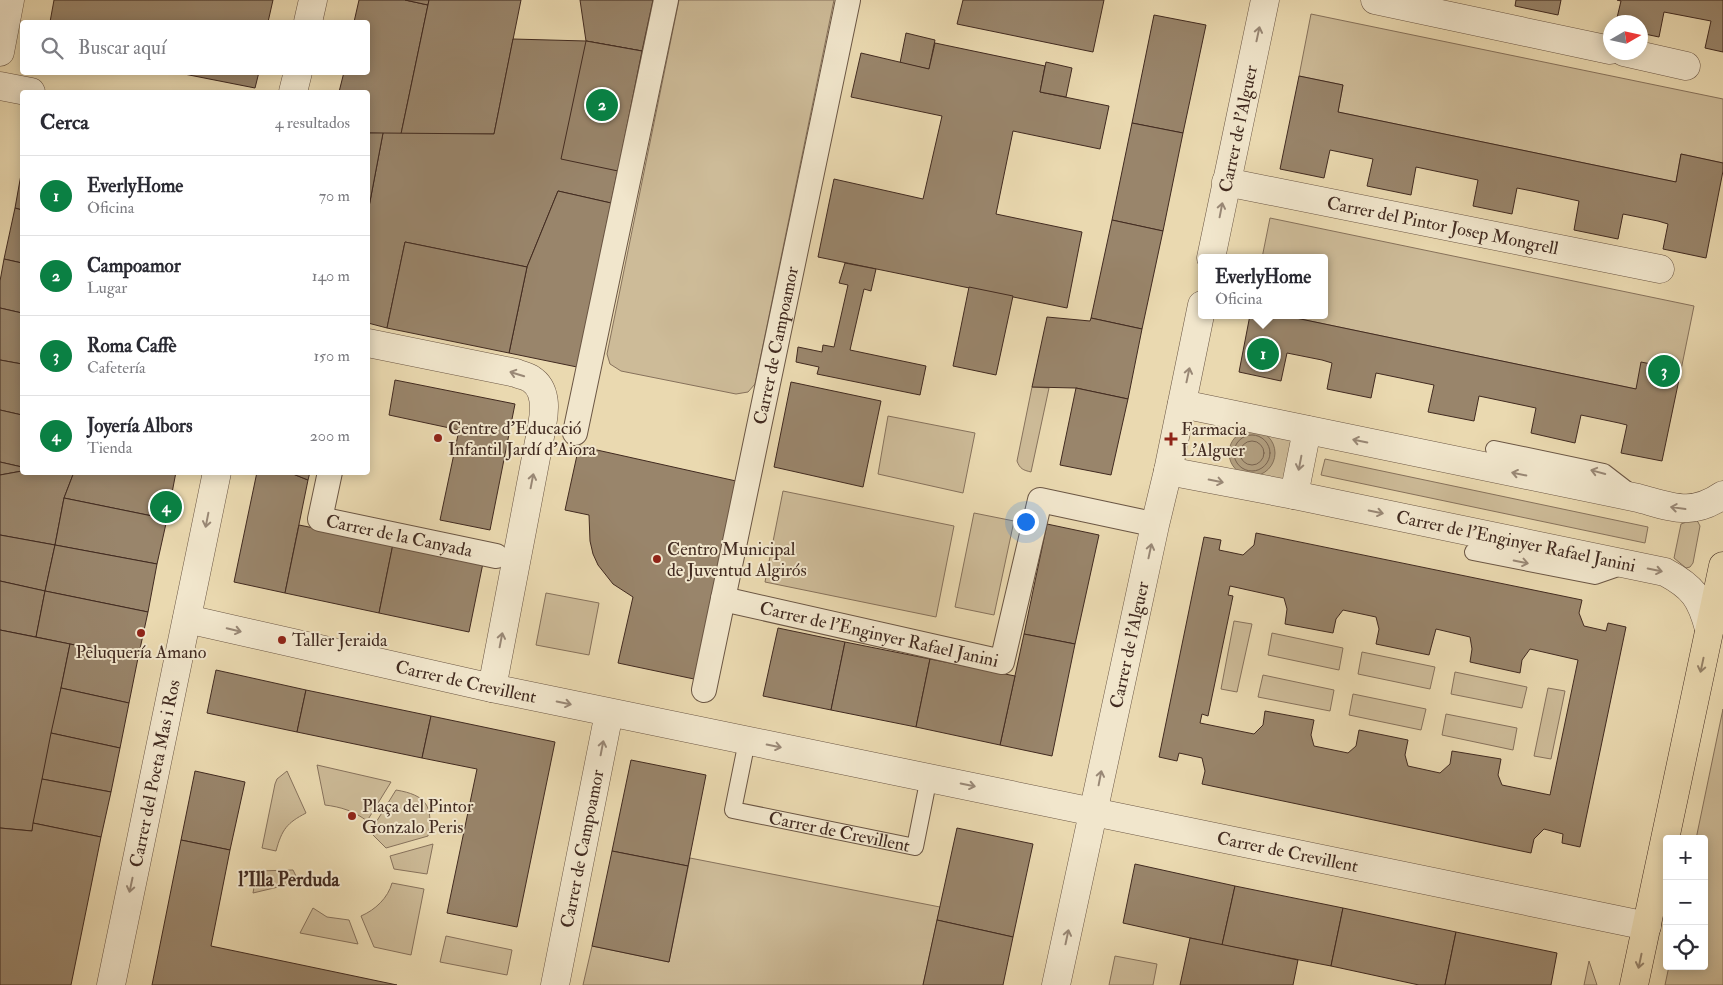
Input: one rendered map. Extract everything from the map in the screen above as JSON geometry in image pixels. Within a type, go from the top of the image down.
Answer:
[{"type":"main road","points":[[1634,985],[1723,566]]},
{"type":"street","points":[[0,52],[10,0]]},
{"type":"street","points":[[308,20],[313,0]]},
{"type":"street","points":[[575,433],[666,0]]},
{"type":"street","name":"Carrer de Campoamor","points":[[704,690],[848,0]]},
{"type":"street","name":"Carrer de l'Alguer","points":[[1212,254],[1265,0]]},
{"type":"street","points":[[1375,0],[1603,49]]},
{"type":"street","points":[[1648,57],[1686,66]]},
{"type":"street","points":[[294,90],[297,75]]},
{"type":"street","points":[[0,86],[21,90]]},
{"type":"street","name":"Carrer del Pintor Josep Mongrell","points":[[1226,182],[1660,269]]},
{"type":"street","name":"Carrer de l'Alguer","points":[[1056,985],[1199,319]]},
{"type":"street","points":[[370,343],[516,373],[532,379],[542,392],[545,409],[492,688]]},
{"type":"street","points":[[1182,404],[1638,498],[1678,508],[1694,509],[1710,504],[1723,495]]},
{"type":"street","points":[[1294,495],[1307,430]]},
{"type":"street","name":"Carrer de l'Enginyer Rafael Janini","points":[[1168,471],[1294,495],[1665,572],[1681,581],[1693,592],[1704,607],[1709,629]]},
{"type":"street","name":"Carrer del Poeta Mas i Ros","points":[[111,985],[216,475]]},
{"type":"street","name":"Carrer de la Canyada","points":[[329,475],[320,519],[496,556]]},
{"type":"street","name":"Carrer de l'Enginyer Rafael Janini","points":[[723,599],[1002,662],[1040,500],[1143,522]]},
{"type":"street","name":"Carrer de Crevillent","points":[[187,620],[492,688],[1647,926]]},
{"type":"street","name":"Carrer de Campoamor","points":[[555,985],[610,712]]},
{"type":"lane","points":[[1494,449],[1604,472],[1638,498]]},
{"type":"lane","points":[[1473,552],[1594,576],[1627,565]]},
{"type":"lane","name":"Carrer de Crevillent","points":[[747,741],[733,810],[915,847],[929,778]]},
{"type":"shaded area","points":[[679,0],[834,0],[755,384],[748,392],[736,394],[621,371],[610,364],[607,354]]},
{"type":"shaded area","points":[[1311,14],[1723,99],[1723,163],[1681,154],[1676,182],[1338,112],[1343,85],[1299,76]]},
{"type":"shaded area","points":[[1270,218],[1694,306],[1681,370],[1636,389],[1301,319],[1328,319],[1328,254],[1263,254]]},
{"type":"shaded area","points":[[1032,387],[1049,388],[1031,472],[1022,469],[1017,461]]},
{"type":"shaded area","points":[[888,416],[975,433],[963,493],[878,474]]},
{"type":"shaded area","points":[[1267,434],[1295,437],[1286,484],[1255,477]]},
{"type":"shaded area","points":[[1325,459],[1648,527],[1645,543],[1321,475]]},
{"type":"shaded area","points":[[783,491],[954,526],[936,617],[765,582]]},
{"type":"shaded area","points":[[974,513],[1014,521],[994,615],[955,607]]},
{"type":"shaded area","points":[[1695,519],[1700,526],[1693,563],[1690,567],[1686,568],[1674,558],[1681,524]]},
{"type":"shaded area","points":[[546,593],[599,603],[589,655],[536,645]]},
{"type":"shaded area","points":[[1234,621],[1252,624],[1237,692],[1221,689]]},
{"type":"shaded area","points":[[1272,633],[1343,648],[1339,670],[1268,655]]},
{"type":"shaded area","points":[[1362,652],[1435,667],[1430,689],[1358,674]]},
{"type":"shaded area","points":[[1455,672],[1527,687],[1522,708],[1451,694]]},
{"type":"shaded area","points":[[1263,675],[1334,690],[1330,711],[1258,697]]},
{"type":"shaded area","points":[[1548,688],[1565,691],[1551,759],[1534,756]]},
{"type":"shaded area","points":[[1353,694],[1426,709],[1421,730],[1349,715]]},
{"type":"shaded area","points":[[1723,709],[1723,985],[1665,985],[1668,970],[1708,970],[1708,835],[1697,835]]},
{"type":"shaded area","points":[[1446,714],[1517,728],[1513,750],[1442,735]]},
{"type":"shaded area","points":[[317,765],[391,782],[367,821],[347,810],[325,805]]},
{"type":"shaded area","points":[[287,771],[306,813],[294,820],[286,828],[276,851],[262,848],[275,784],[277,779]]},
{"type":"shaded area","points":[[396,790],[414,795],[426,804],[430,817],[430,826],[428,836],[386,848],[370,832]]},
{"type":"shaded area","points":[[433,844],[427,874],[394,869],[390,856]]},
{"type":"shaded area","points":[[690,858],[940,907],[923,985],[583,985],[592,946],[669,962]]},
{"type":"shaded area","points":[[293,870],[299,882],[253,893],[257,871]]},
{"type":"shaded area","points":[[392,883],[424,889],[411,955],[374,947],[361,916],[380,903]]},
{"type":"shaded area","points":[[313,908],[327,917],[349,920],[358,944],[300,933]]},
{"type":"shaded area","points":[[446,936],[512,950],[507,975],[440,962]]},
{"type":"shaded area","points":[[1115,956],[1157,964],[1153,985],[1109,985]]},
{"type":"shaded area","points":[[1589,961],[1597,985],[1584,985]]},
{"type":"water","points":[[1257,430],[1269,436],[1274,444],[1274,462],[1269,470],[1261,475],[1247,476],[1235,470],[1230,462],[1229,448],[1235,436],[1243,431]]},
{"type":"building","points":[[54,0],[273,0],[268,20],[50,20]]},
{"type":"building","points":[[359,0],[405,0],[428,5],[401,134],[370,133],[370,90],[340,90],[343,75],[370,75],[370,20],[354,20]]},
{"type":"building","points":[[405,0],[429,0],[428,5]]},
{"type":"building","points":[[429,0],[521,0],[494,134],[401,134]]},
{"type":"building","points":[[580,0],[653,0],[642,51],[586,41]]},
{"type":"building","points":[[963,0],[1104,0],[1093,52],[957,24]]},
{"type":"building","points":[[1516,0],[1561,0],[1558,15],[1515,6]]},
{"type":"building","points":[[1617,0],[1723,0],[1723,52],[1705,48],[1711,21],[1664,12],[1659,37],[1648,35],[1648,15],[1618,15],[1621,1]]},
{"type":"building","points":[[1154,15],[1206,25],[1183,133],[1132,123]]},
{"type":"building","points":[[906,33],[935,40],[929,69],[900,63]]},
{"type":"building","points":[[513,39],[586,41],[642,51],[611,203],[558,191],[527,267],[405,242],[387,328],[370,324],[370,201],[383,133],[494,134]]},
{"type":"building","points":[[586,41],[642,51],[618,171],[561,159]]},
{"type":"building","points":[[935,43],[1045,66],[1040,92],[1109,106],[1100,149],[1013,131],[996,214],[1082,232],[1067,308],[818,257],[834,179],[923,199],[942,116],[851,97],[861,53],[929,69]]},
{"type":"building","points":[[1046,62],[1072,68],[1066,97],[1040,92]]},
{"type":"building","points":[[189,75],[258,75],[255,88]]},
{"type":"building","points":[[1299,76],[1343,85],[1338,112],[1676,182],[1681,154],[1723,163],[1706,258],[1663,249],[1668,224],[1658,221],[1623,214],[1618,239],[1574,230],[1579,201],[1537,192],[1517,188],[1512,214],[1473,206],[1478,180],[1416,167],[1411,195],[1367,186],[1373,159],[1330,150],[1324,178],[1280,169]]},
{"type":"building","points":[[1132,123],[1183,133],[1163,231],[1112,220]]},
{"type":"building","points":[[370,133],[383,133],[370,201]]},
{"type":"building","points":[[20,180],[20,209],[15,208]]},
{"type":"building","points":[[558,191],[611,203],[577,367],[509,353],[527,267]]},
{"type":"building","points":[[15,208],[20,209],[20,263],[4,259]]},
{"type":"building","points":[[1112,220],[1163,231],[1142,329],[1091,318]]},
{"type":"building","points":[[405,242],[527,267],[509,353],[387,328]]},
{"type":"building","points":[[4,259],[20,263],[20,313],[0,308],[0,281]]},
{"type":"building","points":[[845,263],[876,269],[871,291],[864,289],[850,350],[926,366],[920,395],[817,374],[819,367],[796,362],[798,347],[822,352],[823,345],[834,347],[848,285],[839,283]]},
{"type":"building","points":[[969,287],[1013,296],[996,375],[953,366]]},
{"type":"building","points":[[0,308],[20,313],[20,364],[0,360]]},
{"type":"building","points":[[1047,317],[1090,321],[1091,318],[1142,329],[1128,399],[1076,388],[1032,387]]},
{"type":"building","points":[[1249,319],[1301,319],[1636,389],[1641,362],[1681,370],[1662,461],[1621,453],[1627,425],[1619,423],[1581,415],[1575,443],[1531,433],[1536,408],[1479,396],[1474,421],[1428,412],[1434,385],[1376,373],[1371,398],[1327,389],[1332,363],[1322,360],[1287,353],[1281,381],[1239,372]]},
{"type":"building","points":[[0,360],[20,364],[20,415],[0,410]]},
{"type":"building","points":[[395,380],[515,404],[490,530],[440,520],[459,430],[389,415]]},
{"type":"building","points":[[791,382],[881,401],[863,487],[774,467]]},
{"type":"building","points":[[1076,388],[1128,399],[1111,475],[1060,465]]},
{"type":"building","points":[[0,410],[20,415],[20,467],[0,462]]},
{"type":"building","name":"Centro Municipal de Juventud Algirós","points":[[579,446],[736,481],[694,679],[618,663],[633,597],[613,584],[598,565],[590,541],[589,515],[565,510]]},
{"type":"building","points":[[0,462],[20,467],[20,471],[0,475]]},
{"type":"building","points":[[20,471],[20,475],[73,475],[64,498],[55,545],[0,535],[0,475]]},
{"type":"building","points":[[73,475],[175,475],[167,519],[64,498]]},
{"type":"building","points":[[256,475],[296,475],[308,480],[285,593],[234,582]]},
{"type":"building","points":[[296,475],[309,475],[308,480]]},
{"type":"building","points":[[64,498],[167,519],[157,564],[55,545]]},
{"type":"building","points":[[1047,524],[1099,535],[1075,644],[1024,634]]},
{"type":"building","points":[[299,525],[393,544],[379,613],[285,593]]},
{"type":"building","points":[[1256,533],[1582,600],[1579,613],[1584,626],[1606,631],[1608,623],[1626,627],[1580,847],[1562,843],[1563,834],[1544,829],[1534,839],[1531,853],[1202,784],[1205,771],[1202,758],[1179,753],[1177,761],[1159,757],[1204,537],[1221,540],[1219,550],[1243,555],[1254,545]],"holes":[[[1230,586],[1284,598],[1287,609],[1285,624],[1333,633],[1336,619],[1343,610],[1376,617],[1379,629],[1376,644],[1429,655],[1436,629],[1470,637],[1472,649],[1470,662],[1520,673],[1522,660],[1530,649],[1578,660],[1550,795],[1502,785],[1498,775],[1501,759],[1452,751],[1450,764],[1440,773],[1408,766],[1405,755],[1408,740],[1359,730],[1356,746],[1348,753],[1314,746],[1311,735],[1314,720],[1265,711],[1263,725],[1254,734],[1200,723],[1202,714],[1208,716],[1233,596],[1228,595]]]},
{"type":"building","points":[[0,535],[55,545],[45,591],[0,581]]},
{"type":"building","points":[[393,544],[483,563],[469,632],[379,613]]},
{"type":"building","points":[[55,545],[157,564],[148,612],[45,591]]},
{"type":"building","points":[[0,581],[45,591],[36,637],[0,630]]},
{"type":"building","points":[[45,591],[148,612],[138,658],[36,637]]},
{"type":"building","points":[[778,628],[845,642],[831,710],[763,696]]},
{"type":"building","points":[[0,630],[70,644],[32,831],[0,828]]},
{"type":"building","points":[[1024,634],[1075,644],[1052,756],[1000,745]]},
{"type":"building","points":[[845,642],[930,659],[916,727],[831,710]]},
{"type":"building","points":[[70,644],[138,658],[129,703],[61,688]]},
{"type":"building","points":[[930,659],[1015,676],[1000,745],[916,727]]},
{"type":"building","points":[[216,670],[306,690],[297,732],[207,713]]},
{"type":"building","points":[[61,688],[129,703],[120,748],[51,733]]},
{"type":"building","points":[[306,690],[431,716],[422,758],[297,732]]},
{"type":"building","points":[[431,716],[555,742],[517,927],[447,913],[477,769],[422,758]]},
{"type":"building","points":[[51,733],[120,748],[111,792],[42,779]]},
{"type":"building","points":[[631,760],[706,775],[688,866],[612,851]]},
{"type":"building","points":[[195,771],[245,782],[230,850],[181,840]]},
{"type":"building","points":[[42,779],[111,792],[101,837],[33,823]]},
{"type":"building","points":[[33,823],[101,837],[71,985],[0,985],[0,828],[32,831]]},
{"type":"building","points":[[957,828],[1033,844],[1013,937],[937,920]]},
{"type":"building","points":[[181,840],[230,850],[211,946],[397,985],[152,985]]},
{"type":"building","points":[[612,851],[688,866],[669,962],[592,946]]},
{"type":"building","points":[[1135,864],[1235,886],[1222,945],[1123,923]]},
{"type":"building","points":[[1235,886],[1343,908],[1331,966],[1222,945]]},
{"type":"building","points":[[1343,908],[1456,932],[1445,985],[1419,985],[1331,966]]},
{"type":"building","points":[[937,920],[1013,937],[1003,985],[923,985]]},
{"type":"building","points":[[1456,932],[1557,953],[1551,985],[1445,985]]},
{"type":"building","points":[[1190,938],[1298,960],[1293,985],[1180,985]]},
{"type":"place","name":"Campoamor","points":[[602,105]]},
{"type":"place","name":"EverlyHome","points":[[1263,354]]},
{"type":"place","name":"Roma Caffè","points":[[1664,371]]},
{"type":"place","name":"Centre d'Educació Infantil Jardí d'Aiora","points":[[438,438]]},
{"type":"place","name":"Farmacia L'Alguer","points":[[1171,439]]},
{"type":"place","name":"Joyería Albors","points":[[166,507]]},
{"type":"place","name":"Centro Municipal de Juventud Algirós","points":[[657,559]]},
{"type":"place","name":"Peluquería Amano","points":[[141,633]]},
{"type":"place","name":"Taller Jeraida","points":[[282,640]]},
{"type":"place","name":"Plaça del Pintor Gonzalo Peris","points":[[352,816]]},
{"type":"district","name":"l'Illa Perduda","points":[[289,879]]}]
